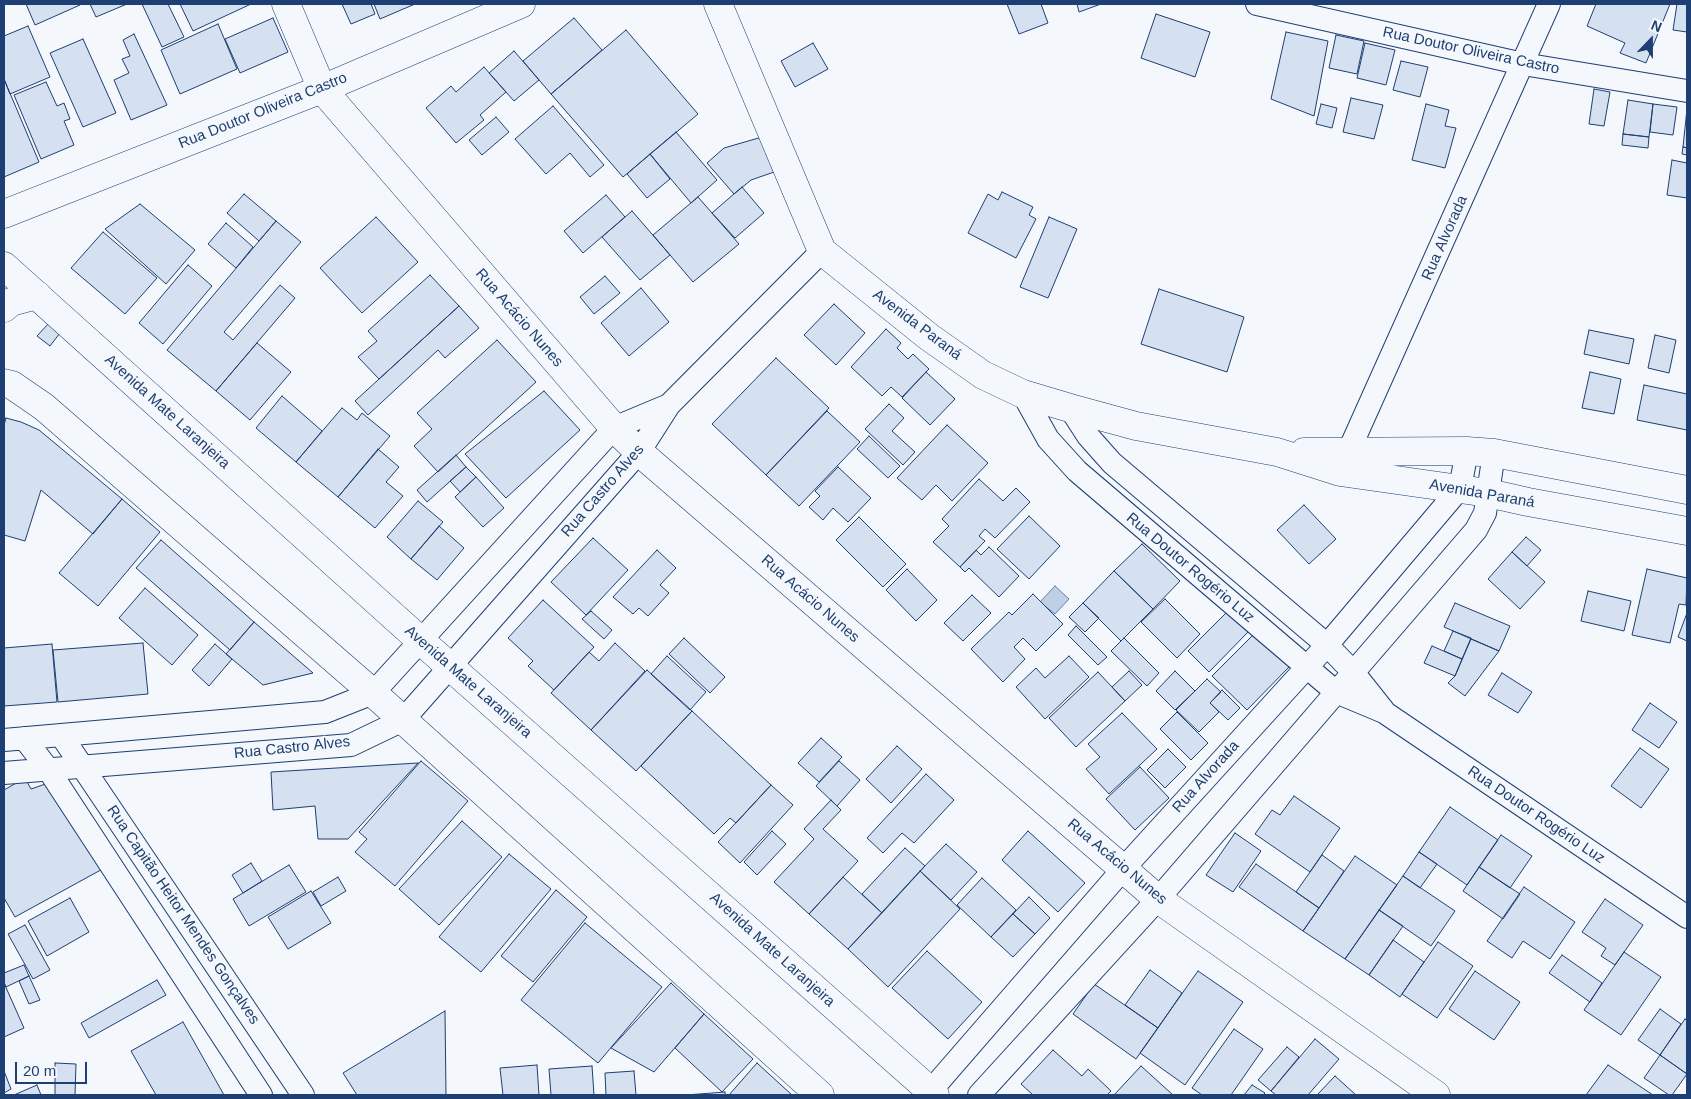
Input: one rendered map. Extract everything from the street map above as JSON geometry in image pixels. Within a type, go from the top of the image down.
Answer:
[{"type":"street","name":"Rua Acácio Nunes","points":[[286,4],[322,89],[614,428],[638,452],[1158,899],[1436,1095]]},
{"type":"street","name":"Rua Doutor Oliveira Castro","points":[[4,214],[322,89],[521,4]]},
{"type":"street","name":"Avenida Paraná","points":[[718,4],[822,251],[929,336],[983,375],[1023,394],[1136,426],[1277,452],[1344,462],[1528,502],[1687,531]]},
{"type":"street","name":"Rua Doutor Oliveira Castro","points":[[1257,4],[1523,64],[1687,91]]},
{"type":"street","name":"Rua Alvorada","points":[[1344,462],[1549,4]]},
{"type":"street","name":"Rua Castro Alves","points":[[4,773],[351,745],[403,720],[638,452],[669,405],[822,251]]},
{"type":"street","name":"Avenida Mate Laranjeira","points":[[4,266],[421,641],[931,1094]]},
{"type":"street","points":[[4,308],[10,302],[37,295]]},
{"type":"street","points":[[6,380],[44,407],[373,693],[820,1095]]},
{"type":"street","name":"Rua Doutor Rogério Luz","points":[[1023,394],[1048,439],[1077,471],[1336,692],[1384,712],[1687,917]]},
{"type":"street","name":"Rua Castro Alves","points":[[14,739],[325,712],[373,693],[614,428],[669,405]]},
{"type":"street","name":"Rua Doutor Rogério Luz","points":[[1070,408],[1088,436],[1112,463],[1327,645],[1353,672],[1384,712]]},
{"type":"street","name":"Avenida Paraná","points":[[1344,462],[1467,451],[1494,453],[1687,490]]},
{"type":"street","name":"Rua Alvorada","points":[[931,1094],[1124,868],[1327,645],[1460,488],[1467,451]]},
{"type":"street","points":[[979,1095],[1158,899],[1476,530],[1484,513],[1494,453]]},
{"type":"street","name":"Rua Capitão Heitor Mendes Gonçalves","points":[[62,735],[303,1095]]},
{"type":"street","name":"Rua Capitão Heitor Mendes Gonçalves","points":[[14,739],[48,769],[261,1095]]},
{"type":"street","points":[[196,998],[227,981]]},
{"type":"water","points":[[1055,586],[1069,599],[1055,614],[1040,602]]},
{"type":"building","points":[[26,4],[80,4],[80,5],[35,25]]},
{"type":"building","points":[[90,4],[127,4],[96,17]]},
{"type":"building","points":[[142,4],[168,4],[184,37],[162,47]]},
{"type":"building","points":[[180,4],[251,4],[193,31]]},
{"type":"building","points":[[342,4],[371,4],[375,14],[351,24]]},
{"type":"building","points":[[374,4],[415,4],[380,19]]},
{"type":"building","points":[[1007,4],[1041,4],[1048,23],[1019,34]]},
{"type":"building","points":[[1077,4],[1101,4],[1079,12]]},
{"type":"building","points":[[1596,4],[1670,4],[1646,63],[1620,53],[1625,43],[1587,26]]},
{"type":"building","points":[[1677,4],[1687,4],[1687,32],[1673,30]]},
{"type":"building","points":[[1156,14],[1210,32],[1195,77],[1141,58]]},
{"type":"building","points":[[273,18],[288,52],[240,73],[225,39]]},
{"type":"building","points":[[574,18],[602,50],[551,94],[523,61]]},
{"type":"building","points":[[218,24],[237,69],[180,94],[161,50]]},
{"type":"building","points":[[28,26],[50,77],[10,94],[4,79],[4,36]]},
{"type":"building","points":[[626,30],[698,114],[623,177],[551,94]]},
{"type":"building","points":[[1286,32],[1328,41],[1314,116],[1271,99]]},
{"type":"building","points":[[134,34],[167,105],[131,120],[114,80],[129,73],[122,59],[130,56],[123,40]]},
{"type":"building","points":[[1336,35],[1364,41],[1357,74],[1329,68]]},
{"type":"building","points":[[83,39],[116,113],[83,127],[50,53]]},
{"type":"building","points":[[813,43],[828,69],[795,87],[781,61]]},
{"type":"building","points":[[1365,43],[1395,50],[1386,85],[1357,78]]},
{"type":"building","points":[[514,51],[539,80],[514,101],[489,73]]},
{"type":"building","points":[[1401,61],[1428,67],[1420,97],[1393,90]]},
{"type":"building","points":[[484,67],[506,92],[480,115],[484,120],[456,143],[426,108],[451,86],[456,92]]},
{"type":"building","points":[[4,79],[39,162],[4,177]]},
{"type":"building","points":[[46,82],[57,106],[64,103],[70,119],[64,121],[74,145],[41,159],[14,95]]},
{"type":"building","points":[[1594,89],[1610,92],[1604,126],[1589,124]]},
{"type":"building","points":[[1351,98],[1383,105],[1374,139],[1343,132]]},
{"type":"building","points":[[1628,100],[1653,104],[1649,137],[1623,134]]},
{"type":"building","points":[[1321,104],[1337,108],[1332,128],[1316,124]]},
{"type":"building","points":[[1426,104],[1449,110],[1445,126],[1456,128],[1445,168],[1412,160]]},
{"type":"building","points":[[1653,104],[1677,107],[1673,135],[1650,132]]},
{"type":"building","points":[[553,106],[604,165],[590,177],[570,153],[546,174],[515,139]]},
{"type":"building","points":[[1687,109],[1687,148],[1683,147]]},
{"type":"building","points":[[496,117],[509,132],[482,155],[469,140]]},
{"type":"building","points":[[676,132],[717,180],[691,203],[650,154]]},
{"type":"building","points":[[1623,134],[1649,137],[1648,148],[1622,145]]},
{"type":"building","points":[[762,137],[780,170],[751,180],[734,194],[707,163],[724,148]]},
{"type":"building","points":[[1683,147],[1687,148],[1687,155],[1682,154]]},
{"type":"building","points":[[650,154],[670,179],[647,198],[627,174]]},
{"type":"building","points":[[1672,160],[1687,163],[1687,198],[1667,195]]},
{"type":"building","points":[[742,187],[764,213],[735,238],[712,213]]},
{"type":"building","points":[[1002,192],[1033,207],[1029,215],[1036,219],[1016,258],[968,233],[988,194],[998,200]]},
{"type":"building","points":[[244,194],[276,221],[259,241],[227,213]]},
{"type":"building","points":[[606,195],[625,217],[583,253],[564,231]]},
{"type":"building","points":[[698,197],[739,244],[693,282],[653,235]]},
{"type":"building","points":[[140,204],[195,250],[166,284],[105,229]]},
{"type":"building","points":[[632,211],[670,255],[640,280],[602,237]]},
{"type":"building","points":[[376,217],[418,262],[362,313],[320,268]]},
{"type":"building","points":[[1049,217],[1077,229],[1048,298],[1020,287]]},
{"type":"building","points":[[276,221],[301,242],[224,332],[233,340],[280,285],[295,298],[216,391],[167,350]]},
{"type":"building","points":[[226,223],[253,247],[236,268],[208,244]]},
{"type":"building","points":[[103,232],[157,278],[125,314],[71,268]]},
{"type":"building","points":[[188,265],[212,286],[163,344],[139,323]]},
{"type":"building","points":[[430,275],[459,306],[379,379],[358,357],[377,341],[368,331]]},
{"type":"building","points":[[605,276],[620,293],[594,314],[580,297]]},
{"type":"building","points":[[641,288],[669,322],[629,356],[601,323]]},
{"type":"building","points":[[1159,289],[1244,317],[1227,372],[1141,344]]},
{"type":"building","points":[[834,304],[865,333],[836,365],[804,335]]},
{"type":"building","points":[[459,306],[479,328],[445,358],[438,350],[368,415],[355,401]]},
{"type":"building","points":[[49,323],[60,333],[50,346],[37,336]]},
{"type":"building","points":[[886,329],[901,343],[897,348],[908,359],[913,354],[929,369],[902,397],[891,387],[882,396],[851,367]]},
{"type":"building","points":[[1589,330],[1634,339],[1629,364],[1584,354]]},
{"type":"building","points":[[1655,335],[1676,340],[1669,373],[1648,368]]},
{"type":"building","points":[[497,340],[536,382],[438,472],[414,446],[432,429],[417,413]]},
{"type":"building","points":[[257,343],[291,372],[250,420],[216,391]]},
{"type":"building","points":[[776,358],[829,408],[766,475],[712,424]]},
{"type":"building","points":[[926,372],[955,399],[930,425],[902,398]]},
{"type":"building","points":[[1590,372],[1621,379],[1614,414],[1582,408]]},
{"type":"building","points":[[1644,385],[1687,394],[1687,430],[1637,420]]},
{"type":"building","points":[[544,391],[580,430],[506,498],[465,454]]},
{"type":"building","points":[[282,396],[322,431],[296,462],[256,428]]},
{"type":"building","points":[[889,404],[904,418],[892,431],[915,452],[903,465],[865,429]]},
{"type":"building","points":[[342,408],[357,420],[362,413],[390,436],[338,497],[296,462]]},
{"type":"building","points":[[827,411],[860,442],[799,506],[766,475]]},
{"type":"building","points":[[6,418],[39,430],[122,499],[93,534],[41,490],[25,541],[4,535],[4,425]]},
{"type":"building","points":[[947,425],[988,463],[952,501],[936,485],[922,500],[897,478]]},
{"type":"building","points":[[869,436],[900,466],[888,478],[857,449]]},
{"type":"building","points":[[378,449],[399,467],[386,482],[403,496],[375,528],[338,497]]},
{"type":"building","points":[[456,455],[466,467],[427,502],[417,490]]},
{"type":"building","points":[[466,467],[476,477],[460,492],[450,481]]},
{"type":"building","points":[[838,467],[871,498],[848,522],[833,508],[823,520],[809,507],[820,496],[815,491]]},
{"type":"building","points":[[476,477],[504,508],[483,527],[455,497]]},
{"type":"building","points":[[979,479],[1003,501],[1016,488],[1030,502],[995,538],[985,529],[979,536],[985,541],[960,567],[933,542],[949,526],[942,519]]},
{"type":"building","points":[[122,499],[160,532],[98,606],[59,573]]},
{"type":"building","points":[[418,501],[443,522],[411,559],[387,537]]},
{"type":"building","points":[[1304,505],[1336,539],[1309,564],[1277,530]]},
{"type":"building","points":[[1029,516],[1060,546],[1029,579],[997,549]]},
{"type":"building","points":[[859,517],[906,564],[883,587],[836,540]]},
{"type":"building","points":[[439,526],[464,548],[437,580],[411,559]]},
{"type":"building","points":[[1526,537],[1541,550],[1527,566],[1512,552]]},
{"type":"building","points":[[593,538],[628,570],[586,615],[551,582]]},
{"type":"building","points":[[161,540],[254,622],[230,650],[136,568]]},
{"type":"building","points":[[1142,544],[1180,581],[1153,609],[1114,571]]},
{"type":"building","points":[[989,547],[1019,576],[999,597],[969,568],[965,572],[960,567],[976,550],[981,555]]},
{"type":"building","points":[[657,550],[676,568],[660,585],[669,593],[648,616],[639,608],[633,614],[613,597]]},
{"type":"building","points":[[1512,552],[1545,582],[1520,609],[1488,579]]},
{"type":"building","points":[[907,569],[937,600],[916,621],[886,590]]},
{"type":"building","points":[[1647,569],[1687,578],[1686,605],[1679,604],[1670,643],[1632,635]]},
{"type":"building","points":[[1114,571],[1153,609],[1121,641],[1083,603]]},
{"type":"building","points":[[145,588],[198,635],[172,665],[119,618]]},
{"type":"building","points":[[1588,591],[1631,601],[1624,631],[1581,621]]},
{"type":"building","points":[[1033,594],[1063,624],[1036,651],[1023,638],[1014,647],[1025,659],[1003,682],[971,649],[1009,612],[1012,615]]},
{"type":"building","points":[[972,595],[991,613],[963,641],[944,623]]},
{"type":"building","points":[[1165,599],[1200,634],[1177,658],[1141,622]]},
{"type":"building","points":[[543,600],[594,647],[554,690],[528,666],[533,661],[508,638]]},
{"type":"building","points":[[1083,603],[1099,618],[1085,632],[1069,617]]},
{"type":"building","points":[[1455,603],[1510,626],[1499,651],[1444,627]]},
{"type":"building","points":[[1230,609],[1250,630],[1209,672],[1188,651]]},
{"type":"building","points":[[591,611],[612,630],[604,639],[582,619]]},
{"type":"building","points":[[1687,613],[1687,641],[1678,637]]},
{"type":"building","points":[[254,622],[313,673],[263,685],[226,654]]},
{"type":"building","points":[[1076,626],[1107,657],[1098,665],[1068,635]]},
{"type":"building","points":[[1453,631],[1471,638],[1462,659],[1444,651]]},
{"type":"building","points":[[1255,633],[1289,667],[1247,710],[1212,676]]},
{"type":"building","points":[[684,638],[725,677],[710,693],[669,654]]},
{"type":"building","points":[[1124,638],[1159,673],[1147,686],[1111,651]]},
{"type":"building","points":[[1471,639],[1499,651],[1465,696],[1448,683],[1455,676]]},
{"type":"building","points":[[143,643],[148,694],[58,702],[53,650]]},
{"type":"building","points":[[615,643],[645,671],[591,730],[551,693],[589,652],[599,661]]},
{"type":"building","points":[[52,644],[57,702],[4,706],[4,648]]},
{"type":"building","points":[[215,644],[232,659],[209,686],[192,670]]},
{"type":"building","points":[[1432,646],[1462,659],[1455,676],[1424,663]]},
{"type":"building","points":[[667,656],[706,692],[690,710],[651,674]]},
{"type":"building","points":[[1069,656],[1089,677],[1045,719],[1016,687],[1036,668],[1045,678]]},
{"type":"building","points":[[647,670],[692,711],[636,771],[591,730]]},
{"type":"building","points":[[1129,671],[1142,685],[1125,701],[1112,687]]},
{"type":"building","points":[[1175,671],[1195,691],[1175,710],[1156,691]]},
{"type":"building","points":[[1098,672],[1125,701],[1076,747],[1049,718]]},
{"type":"building","points":[[1502,673],[1532,692],[1518,713],[1488,695]]},
{"type":"building","points":[[1207,679],[1221,692],[1210,703],[1219,712],[1199,732],[1176,710]]},
{"type":"building","points":[[1222,690],[1240,708],[1228,720],[1210,703]]},
{"type":"building","points":[[1650,703],[1677,722],[1659,748],[1632,730]]},
{"type":"building","points":[[692,711],[771,785],[736,823],[730,818],[714,834],[641,766]]},
{"type":"building","points":[[1177,712],[1208,743],[1191,760],[1160,729]]},
{"type":"building","points":[[1122,713],[1157,749],[1109,794],[1086,769],[1100,757],[1088,744]]},
{"type":"building","points":[[821,738],[842,757],[819,782],[798,763]]},
{"type":"building","points":[[897,746],[922,769],[891,803],[866,779]]},
{"type":"building","points":[[1640,748],[1669,769],[1641,808],[1611,786]]},
{"type":"building","points":[[1168,749],[1186,767],[1165,788],[1147,770]]},
{"type":"building","points":[[421,761],[468,801],[395,886],[355,852],[367,839],[359,832]]},
{"type":"building","points":[[839,761],[860,780],[837,806],[816,786]]},
{"type":"building","points":[[418,763],[348,839],[318,839],[315,806],[273,810],[271,772]]},
{"type":"building","points":[[1140,767],[1169,798],[1135,830],[1106,799]]},
{"type":"building","points":[[926,774],[954,800],[914,843],[902,833],[883,853],[867,838]]},
{"type":"building","points":[[25,778],[31,789],[54,781],[108,866],[15,917],[4,898],[4,790]]},
{"type":"building","points":[[771,785],[793,805],[740,863],[718,842]]},
{"type":"building","points":[[1294,796],[1340,828],[1310,872],[1255,834],[1272,810],[1280,815]]},
{"type":"building","points":[[831,800],[841,810],[823,829],[858,861],[809,914],[774,882],[814,839],[804,829]]},
{"type":"building","points":[[1450,807],[1498,840],[1467,885],[1419,852]]},
{"type":"building","points":[[462,821],[502,857],[439,925],[399,889]]},
{"type":"building","points":[[772,831],[786,844],[757,875],[744,862]]},
{"type":"building","points":[[1028,831],[1085,883],[1058,912],[1002,860]]},
{"type":"building","points":[[1235,833],[1261,851],[1233,892],[1206,875]]},
{"type":"building","points":[[1501,835],[1532,856],[1510,888],[1479,867]]},
{"type":"building","points":[[946,844],[977,872],[951,900],[920,871]]},
{"type":"building","points":[[905,848],[925,866],[882,913],[862,894]]},
{"type":"building","points":[[1419,852],[1437,864],[1420,888],[1403,876]]},
{"type":"building","points":[[509,854],[551,889],[481,972],[439,937]]},
{"type":"building","points":[[1322,855],[1344,871],[1319,908],[1296,892]]},
{"type":"building","points":[[1355,856],[1397,885],[1345,959],[1303,931]]},
{"type":"building","points":[[251,863],[262,881],[243,893],[232,875]]},
{"type":"building","points":[[1256,864],[1319,908],[1303,931],[1239,887]]},
{"type":"building","points":[[289,865],[306,892],[249,926],[233,899]]},
{"type":"building","points":[[1479,867],[1520,894],[1503,919],[1463,891]]},
{"type":"building","points":[[920,871],[960,909],[888,987],[848,949]]},
{"type":"building","points":[[1403,876],[1455,911],[1431,946],[1379,910]]},
{"type":"building","points":[[338,877],[346,891],[321,906],[313,892]]},
{"type":"building","points":[[843,877],[882,913],[848,949],[809,914]]},
{"type":"building","points":[[982,878],[1016,910],[991,937],[957,905]]},
{"type":"building","points":[[1524,887],[1575,922],[1550,959],[1523,941],[1512,958],[1487,941]]},
{"type":"building","points":[[556,890],[587,917],[533,982],[501,956]]},
{"type":"building","points":[[311,891],[331,923],[288,949],[268,917]]},
{"type":"building","points":[[1029,897],[1050,918],[1035,934],[1013,914]]},
{"type":"building","points":[[70,898],[89,932],[47,956],[28,921]]},
{"type":"building","points":[[1605,899],[1643,925],[1615,965],[1601,956],[1606,948],[1582,932]]},
{"type":"building","points":[[1379,910],[1403,926],[1369,975],[1345,959]]},
{"type":"building","points":[[1013,914],[1035,934],[1013,957],[991,937]]},
{"type":"building","points":[[585,923],[662,987],[598,1063],[521,1000]]},
{"type":"building","points":[[25,925],[50,970],[33,979],[8,934]]},
{"type":"building","points":[[1393,940],[1424,962],[1400,997],[1369,975]]},
{"type":"building","points":[[1438,942],[1473,966],[1437,1018],[1402,994]]},
{"type":"building","points":[[927,951],[982,1002],[948,1039],[892,988]]},
{"type":"building","points":[[1624,952],[1661,977],[1621,1035],[1584,1010]]},
{"type":"building","points":[[1562,955],[1602,983],[1590,1002],[1549,973]]},
{"type":"building","points":[[24,965],[29,976],[6,987],[4,973]]},
{"type":"building","points":[[1150,970],[1182,993],[1158,1028],[1125,1005]]},
{"type":"building","points":[[1198,971],[1243,1002],[1185,1085],[1140,1053]]},
{"type":"building","points":[[1475,971],[1520,1002],[1494,1040],[1449,1009]]},
{"type":"building","points":[[29,976],[40,1000],[29,1004],[19,981]]},
{"type":"building","points":[[157,980],[166,995],[89,1038],[81,1023]]},
{"type":"building","points":[[4,983],[24,1028],[4,1037]]},
{"type":"building","points":[[671,983],[704,1014],[654,1072],[611,1048]]},
{"type":"building","points":[[1094,984],[1158,1028],[1136,1059],[1073,1014]]},
{"type":"building","points":[[1660,1009],[1681,1024],[1660,1055],[1638,1040]]},
{"type":"building","points":[[445,1011],[446,1095],[357,1095],[343,1073]]},
{"type":"building","points":[[704,1014],[753,1059],[722,1092],[675,1048]]},
{"type":"building","points":[[1685,1019],[1687,1021],[1687,1074],[1660,1055]]},
{"type":"building","points":[[183,1022],[224,1095],[156,1095],[131,1051]]},
{"type":"building","points":[[1234,1029],[1263,1049],[1231,1095],[1202,1095],[1192,1088]]},
{"type":"building","points":[[1315,1039],[1339,1059],[1308,1095],[1276,1095],[1271,1091]]},
{"type":"building","points":[[1287,1047],[1299,1057],[1271,1091],[1258,1080]]},
{"type":"building","points":[[1053,1050],[1082,1076],[1088,1069],[1111,1091],[1107,1095],[1033,1095],[1021,1084]]},
{"type":"building","points":[[1660,1055],[1687,1074],[1672,1095],[1669,1095],[1644,1078]]},
{"type":"building","points":[[55,1063],[76,1064],[75,1095],[55,1095]]},
{"type":"building","points":[[757,1063],[792,1095],[729,1095]]},
{"type":"building","points":[[537,1065],[539,1095],[503,1095],[500,1068]]},
{"type":"building","points":[[1608,1065],[1653,1095],[1586,1095]]},
{"type":"building","points":[[592,1066],[594,1095],[551,1095],[549,1069]]},
{"type":"building","points":[[1141,1066],[1173,1095],[1114,1095]]},
{"type":"building","points":[[4,1071],[11,1089],[4,1093]]},
{"type":"building","points":[[634,1071],[636,1095],[606,1095],[605,1073]]},
{"type":"building","points":[[1335,1076],[1356,1095],[1317,1095]]},
{"type":"building","points":[[37,1085],[41,1095],[14,1095]]},
{"type":"building","points":[[1252,1085],[1265,1093],[1263,1095],[1244,1095]]},
{"type":"building","points":[[725,1092],[725,1095],[686,1095]]}]
